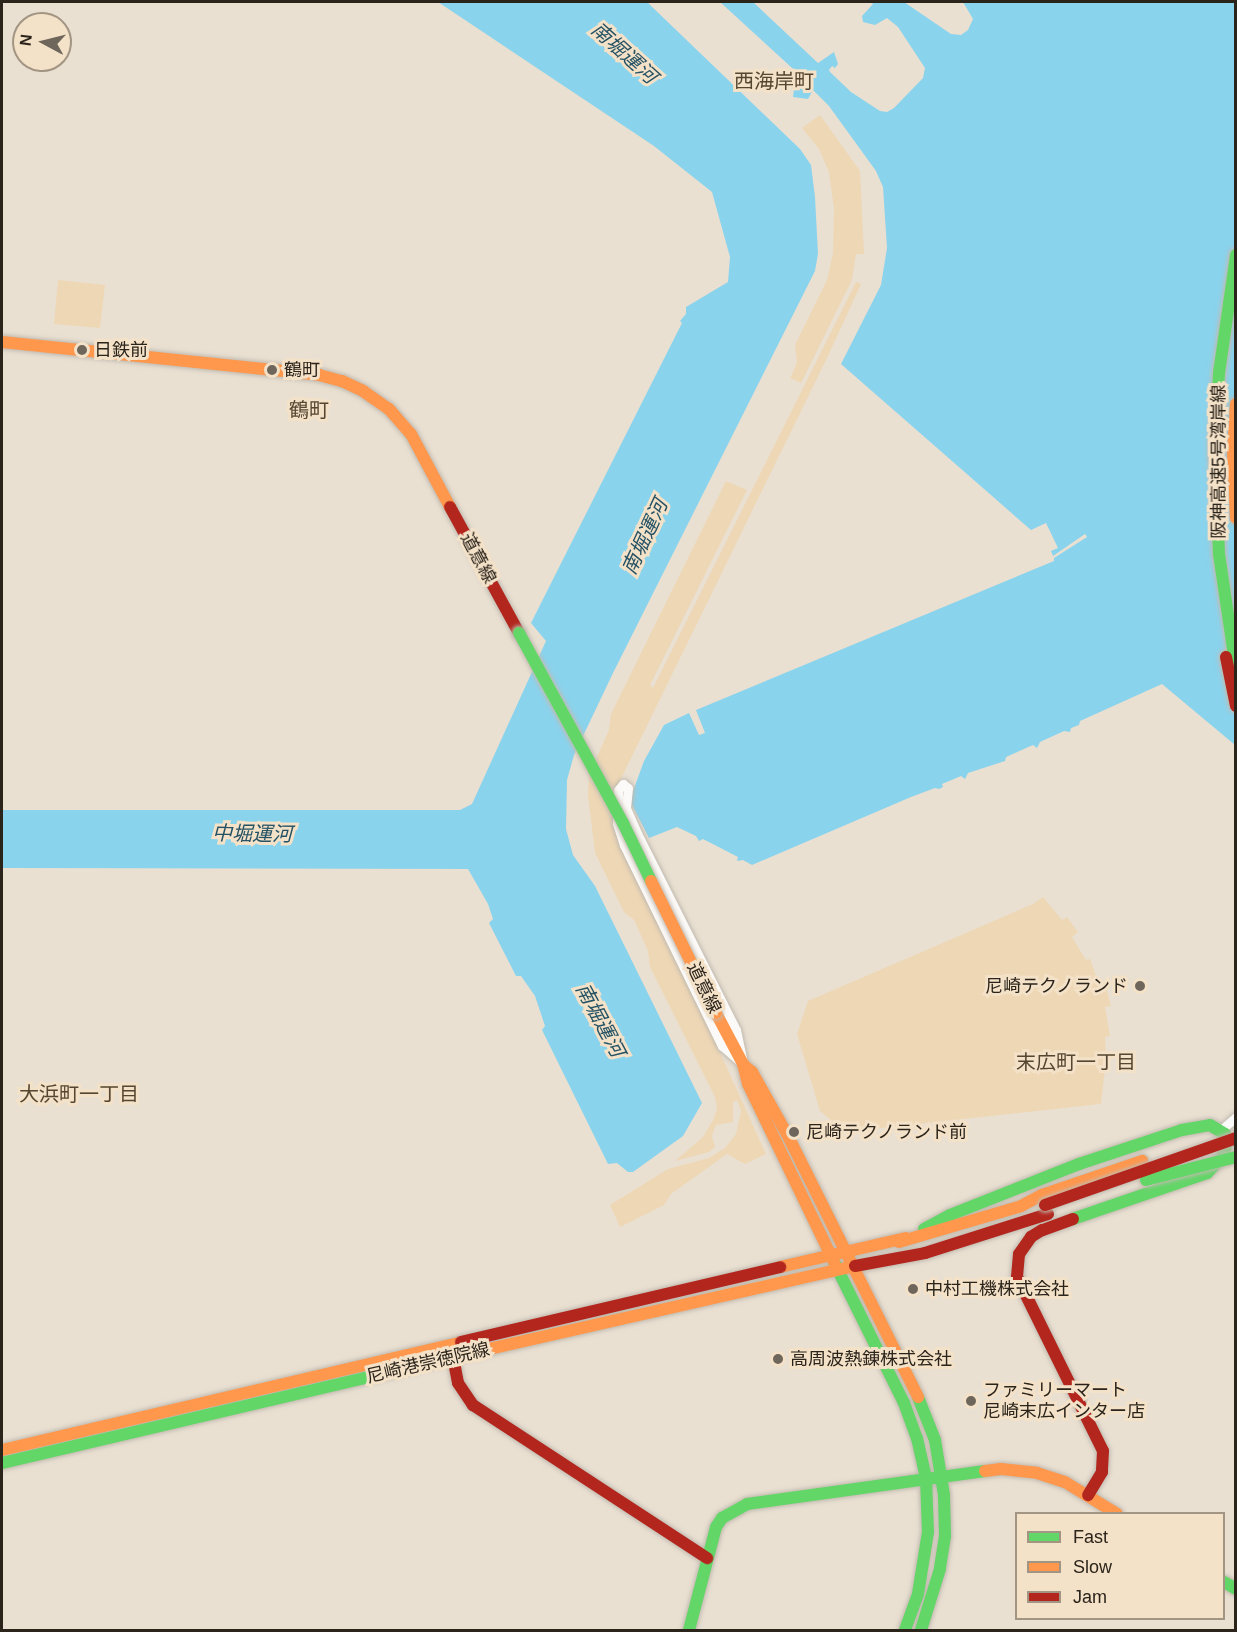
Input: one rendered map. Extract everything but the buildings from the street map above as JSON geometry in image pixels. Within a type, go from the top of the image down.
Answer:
[{"type":"main road","name":"阪神高速5号湾岸線","points":[[1236,255],[1224,325],[1216,410],[1219,554],[1236,669]]},
{"type":"main road","name":"道意線","points":[[2,342],[319,375],[342,381],[363,391],[389,409],[411,434],[623,823],[743,1064],[748,1084],[769,1129],[904,1403],[917,1438],[926,1478],[928,1532],[926,1558],[918,1594],[905,1630]]},
{"type":"main road","name":"阪神高速5号湾岸線","points":[[1236,404],[1233,452],[1236,518]]},
{"type":"main road","points":[[1219,554],[1218,589],[1222,633],[1236,706]]},
{"type":"main road","name":"道意線","points":[[743,1064],[752,1072],[788,1134],[927,1416],[942,1475],[945,1517],[942,1554],[932,1601],[921,1630]]},
{"type":"main road","points":[[899,1242],[950,1215],[1079,1164],[1201,1124],[1221,1130],[1227,1137],[1226,1149],[1215,1167],[1207,1173],[1042,1230],[1031,1237],[1019,1254],[1017,1277],[1022,1289],[1103,1451],[1102,1472],[1088,1495]]},
{"type":"main road","points":[[1045,1205],[1236,1129]]},
{"type":"main road","points":[[1045,1205],[1236,1138]]},
{"type":"main road","points":[[1145,1180],[1236,1149]]},
{"type":"main road","points":[[899,1242],[1021,1206],[1045,1205],[1236,1157]]},
{"type":"main road","name":"尼崎港崇徳院線","points":[[2,1463],[453,1357],[855,1266],[925,1253],[1045,1205]]},
{"type":"main road","name":"尼崎港崇徳院線","points":[[2,1450],[598,1311],[631,1300],[899,1242]]},
{"type":"main road","points":[[453,1357],[458,1383],[473,1405],[707,1558]]},
{"type":"main road","points":[[689,1630],[716,1527],[722,1518],[747,1504],[942,1475],[1014,1469],[1057,1479],[1114,1512]]},
{"type":"street","points":[[623,784],[628,788],[626,808],[640,839],[736,1030],[743,1064],[722,1046],[624,845],[617,824],[618,790],[623,784]]},
{"type":"street","points":[[1221,1130],[1236,1117]]},
{"type":"shaded area","points":[[820,115],[860,171],[864,254],[856,254],[852,280],[801,383],[790,378],[797,363],[795,345],[827,280],[833,253],[834,209],[829,172],[819,149],[802,128]]},
{"type":"shaded area","points":[[58,280],[105,285],[100,328],[54,324]]},
{"type":"shaded area","points":[[856,282],[861,284],[828,356],[615,791],[717,1046],[766,1154],[745,1164],[727,1154],[671,1194],[664,1205],[620,1227],[610,1205],[668,1169],[709,1158],[725,1148],[736,1134],[741,1111],[737,1100],[733,1102],[733,1122],[716,1125],[712,1136],[715,1147],[709,1152],[675,1161],[703,1137],[717,1109],[715,1097],[650,967],[648,951],[634,920],[624,912],[595,853],[588,795],[589,775],[609,730],[611,714],[726,481],[747,490],[650,685],[653,688]]},
{"type":"shaded area","points":[[1043,897],[1062,920],[1067,917],[1078,932],[1072,937],[1086,960],[1090,959],[1100,987],[1106,987],[1111,1006],[1105,1007],[1110,1036],[1105,1037],[1106,1060],[1101,1104],[845,1132],[820,1111],[797,1034],[808,1001],[1033,904]]},
{"type":"water","points":[[438,2],[647,2],[800,149],[811,165],[818,254],[815,271],[613,673],[574,755],[567,780],[566,829],[573,855],[595,886],[702,1103],[683,1136],[633,1172],[628,1172],[617,1163],[608,1164],[542,1030],[545,1026],[535,996],[521,976],[516,976],[489,923],[493,919],[488,904],[468,869],[2,868],[2,810],[460,810],[472,804],[546,641],[531,623],[682,323],[680,321],[686,314],[686,307],[728,282],[730,257],[712,192],[654,146]]},
{"type":"water","points":[[720,2],[753,2],[818,63],[834,52],[838,64],[835,68],[832,66],[830,72],[851,92],[880,111],[887,112],[894,108],[923,78],[925,68],[898,27],[887,18],[875,25],[863,22],[862,16],[873,4],[871,2],[904,2],[951,34],[961,35],[968,30],[973,19],[963,2],[1235,2],[1235,745],[1162,684],[1080,721],[1079,725],[1071,728],[1070,732],[1064,731],[1040,742],[1037,748],[1033,745],[1006,757],[1005,761],[968,773],[965,779],[961,776],[942,784],[943,787],[939,789],[935,788],[911,797],[752,865],[743,860],[737,861],[738,857],[703,839],[699,841],[696,836],[677,827],[649,838],[632,805],[632,794],[644,761],[664,725],[689,713],[699,735],[705,733],[696,710],[1054,561],[1054,558],[1087,537],[1085,534],[1053,556],[1051,551],[1058,548],[1046,523],[1031,530],[841,364],[881,285],[887,248],[883,187],[876,171],[829,106],[813,90],[808,99],[793,97],[794,89],[803,78]]},
{"type":"traffic: fast","points":[[1236,255],[1219,373],[1215,446],[1219,554],[1236,669]]},
{"type":"traffic: fast","points":[[519,633],[623,823],[651,881]]},
{"type":"traffic: fast","points":[[924,1229],[950,1215],[1079,1164],[1182,1130],[1210,1125],[1225,1134],[1227,1142],[1223,1156],[1207,1173],[1073,1219]]},
{"type":"traffic: fast","points":[[1146,1180],[1236,1157]]},
{"type":"traffic: fast","points":[[834,1262],[904,1403],[917,1438],[926,1478],[928,1532],[918,1594],[905,1630]]},
{"type":"traffic: fast","points":[[2,1463],[414,1366]]},
{"type":"traffic: fast","points":[[918,1397],[935,1440],[944,1495],[945,1536],[940,1569],[921,1630]]},
{"type":"traffic: fast","points":[[689,1630],[716,1527],[722,1518],[747,1504],[985,1471]]},
{"type":"traffic: fast","points":[[1225,1583],[1236,1589]]},
{"type":"traffic: slow","points":[[2,342],[319,375],[342,381],[363,391],[389,409],[411,434],[450,507]]},
{"type":"traffic: slow","points":[[1236,404],[1233,452],[1236,518]]},
{"type":"traffic: slow","points":[[651,881],[716,1013]]},
{"type":"traffic: slow","points":[[716,1013],[743,1064],[748,1084],[834,1262]]},
{"type":"traffic: slow","points":[[746,1067],[752,1072],[787,1134],[918,1397]]},
{"type":"traffic: slow","points":[[899,1242],[1021,1206],[1042,1195],[1142,1161]]},
{"type":"traffic: slow","points":[[780,1267],[906,1238]]},
{"type":"traffic: slow","points":[[414,1366],[855,1266]]},
{"type":"traffic: slow","points":[[2,1450],[461,1342]]},
{"type":"traffic: slow","points":[[985,1471],[1001,1469],[1037,1473],[1065,1482],[1114,1512]]},
{"type":"traffic: jam","points":[[450,507],[519,633]]},
{"type":"traffic: jam","points":[[1226,657],[1236,706]]},
{"type":"traffic: jam","points":[[1045,1205],[1236,1138]]},
{"type":"traffic: jam","points":[[855,1266],[925,1253],[1048,1214]]},
{"type":"traffic: jam","points":[[1073,1219],[1042,1230],[1031,1237],[1019,1254],[1017,1277],[1103,1451],[1102,1472],[1088,1495]]},
{"type":"traffic: jam","points":[[461,1342],[780,1267]]},
{"type":"traffic: jam","points":[[453,1357],[458,1383],[473,1405],[707,1558]]},
{"type":"place","name":"日鉄前","points":[[82,350]]},
{"type":"place","name":"鶴町","points":[[272,370]]},
{"type":"place","name":"尼崎テクノランド","points":[[1140,986]]},
{"type":"place","name":"尼崎テクノランド前","points":[[794,1132]]},
{"type":"place","name":"中村工機株式会社","points":[[913,1289]]},
{"type":"place","name":"高周波熱錬株式会社","points":[[778,1359]]},
{"type":"place","name":"ファミリーマート 尼崎末広インター店","points":[[971,1401]]},
{"type":"district","name":"西海岸町","points":[[774,81]]},
{"type":"district","name":"鶴町","points":[[309,410]]},
{"type":"district","name":"末広町一丁目","points":[[1076,1062]]},
{"type":"district","name":"大浜町一丁目","points":[[79,1094]]},
{"type":"water label","name":"南堀運河","points":[[624,53]]},
{"type":"water label","name":"南堀運河","points":[[645,537]]},
{"type":"water label","name":"中堀運河","points":[[252,834]]},
{"type":"water label","name":"南堀運河","points":[[600,1020]]}]
